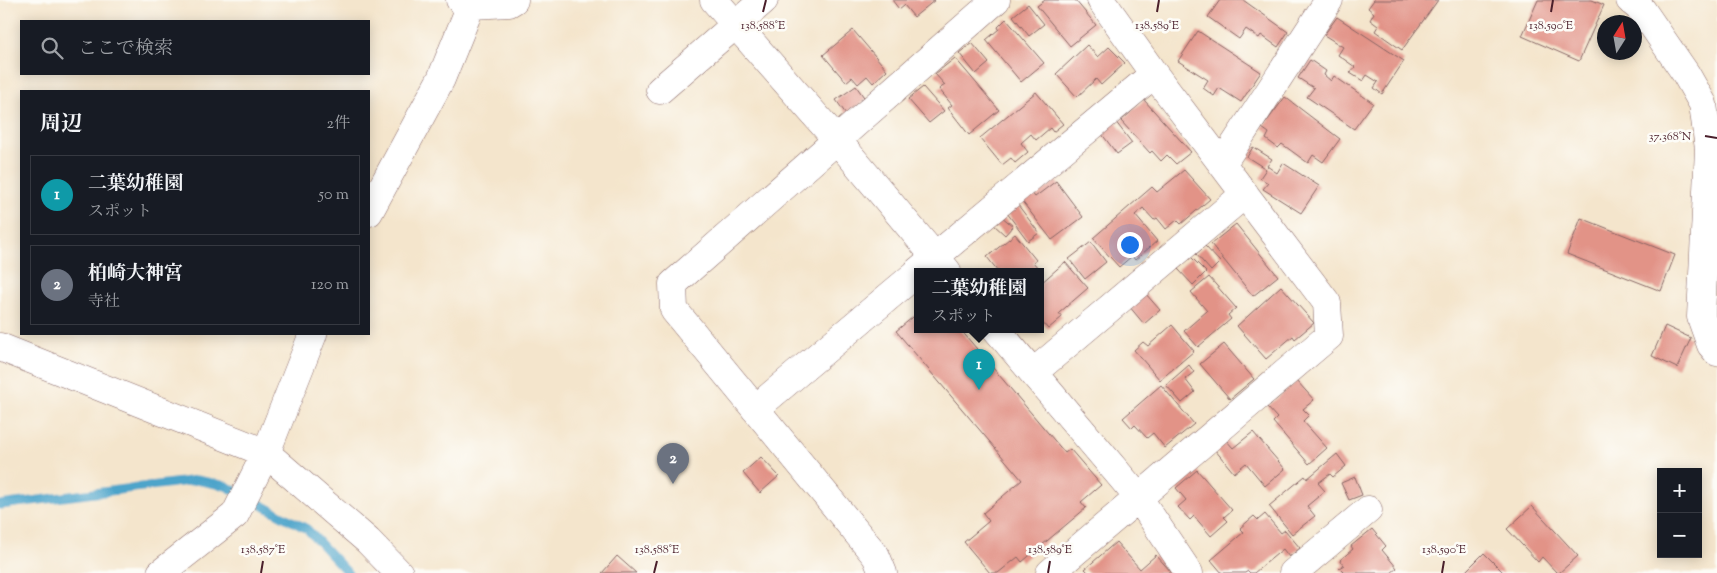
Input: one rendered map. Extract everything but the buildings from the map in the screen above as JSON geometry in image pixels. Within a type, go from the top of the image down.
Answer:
[{"type":"street","points":[[370,210],[441,79],[468,2],[509,3],[514,0]]},
{"type":"street","points":[[714,0],[836,140],[930,268],[1154,74]]},
{"type":"street","points":[[660,90],[764,0]]},
{"type":"street","points":[[883,573],[876,556],[674,310],[673,284],[996,0]]},
{"type":"street","points":[[1050,573],[1330,336],[1327,303],[1154,74],[1101,0]]},
{"type":"street","points":[[1222,164],[1329,0]]},
{"type":"street","points":[[1630,0],[1642,10],[1686,74],[1703,104],[1713,148],[1701,317],[1711,345],[1717,352]]},
{"type":"street","points":[[1034,372],[1244,194]]},
{"type":"street","points":[[755,409],[914,281]]},
{"type":"street","points":[[1000,333],[1138,497],[1189,573]]},
{"type":"street","points":[[161,573],[235,515],[266,453],[313,335]]},
{"type":"street","points":[[0,347],[266,453],[368,541],[399,573]]},
{"type":"street","points":[[1293,573],[1368,510]]},
{"type":"waterway","points":[[0,505],[197,480],[226,486],[307,529],[348,573]]},
{"type":"place","name":"二葉幼稚園","points":[[979,390]]},
{"type":"place","name":"柏崎大神宮","points":[[673,484]]}]
